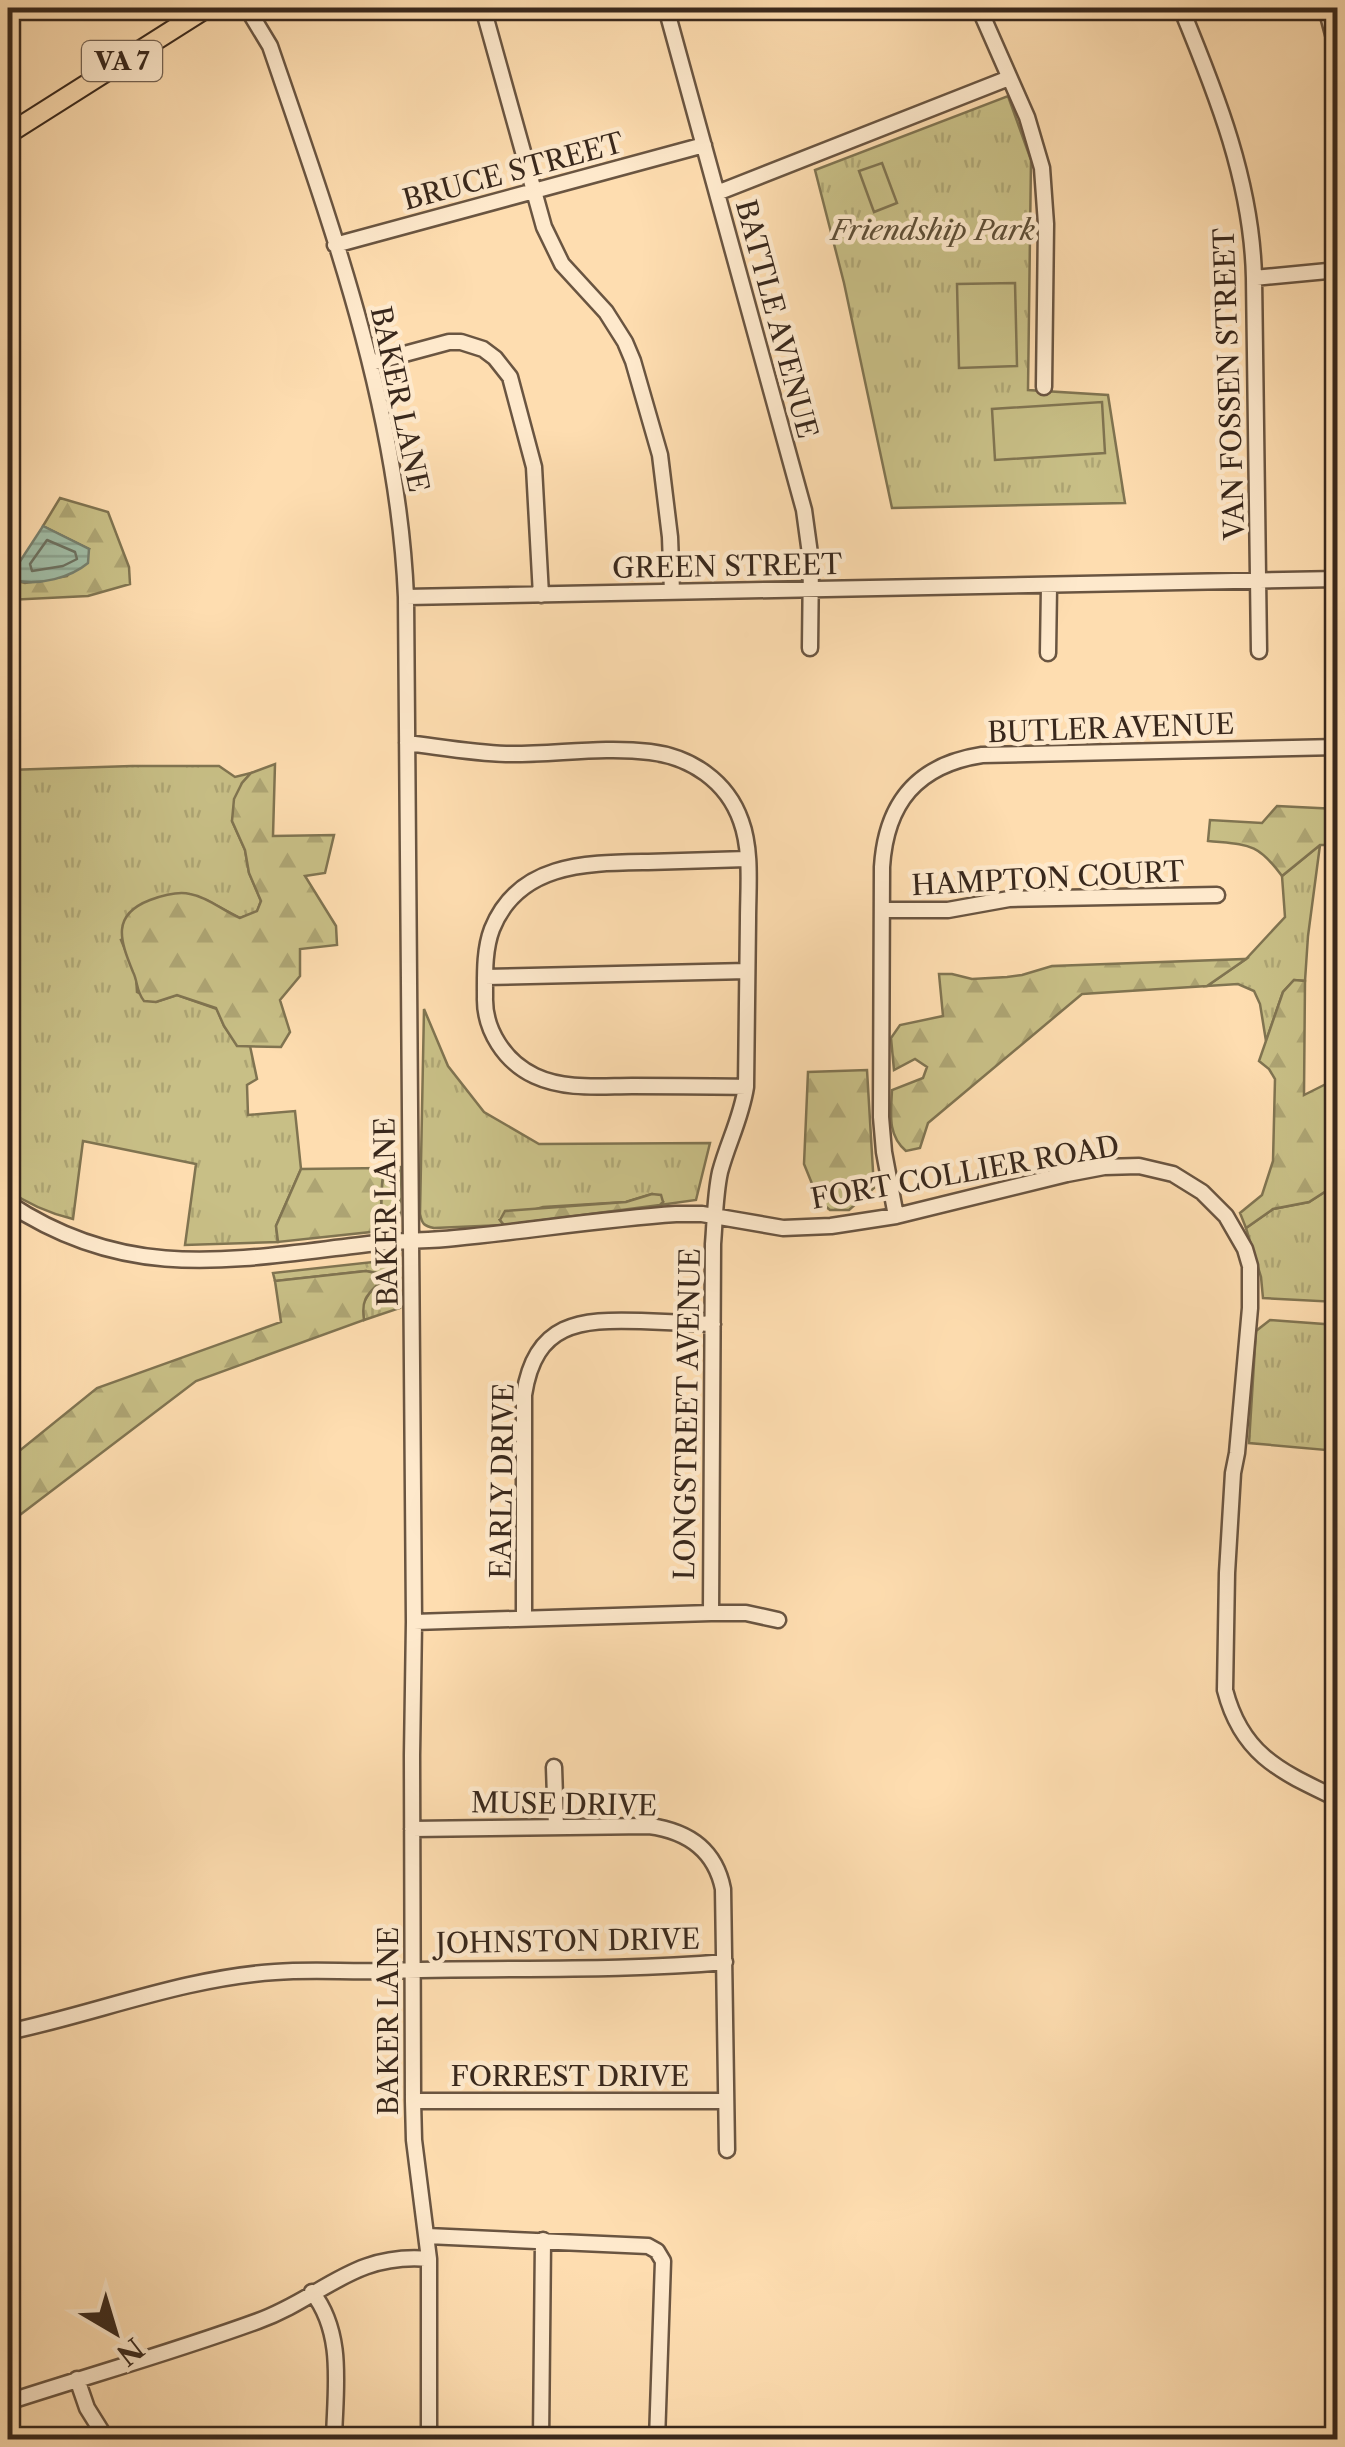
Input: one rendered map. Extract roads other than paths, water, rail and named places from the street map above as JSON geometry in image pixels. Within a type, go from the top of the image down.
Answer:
[{"type":"main road","name":"VA 7","points":[[8,134],[185,14],[207,8]]},
{"type":"street","name":"BAKER LANE","points":[[247,8],[270,46],[371,363],[400,513],[406,597],[408,743],[413,2101],[414,2140],[428,2236],[429,2440]]},
{"type":"street","points":[[484,8],[544,228],[562,264],[606,312],[634,361],[660,455],[672,592]]},
{"type":"street","name":"BATTLE AVENUE","points":[[666,8],[802,504],[808,534],[810,648]]},
{"type":"street","points":[[979,8],[1027,117],[1042,168],[1046,224],[1044,387]]},
{"type":"street","name":"VAN FOSSEN STREET","points":[[1182,8],[1234,147],[1250,220],[1259,651]]},
{"type":"street","points":[[1326,8],[1338,53]]},
{"type":"street","points":[[716,193],[1010,78]]},
{"type":"street","name":"BRUCE STREET","points":[[335,245],[704,145]]},
{"type":"street","points":[[1254,278],[1338,270]]},
{"type":"street","points":[[371,363],[462,342],[483,349],[504,366],[534,467],[541,595]]},
{"type":"street","name":"GREEN STREET","points":[[406,597],[1338,579]]},
{"type":"street","points":[[1048,586],[1048,653]]},
{"type":"street","name":"LONGSTREET AVENUE","points":[[408,743],[485,753],[632,750],[675,756],[704,771],[726,793],[742,822],[747,859],[746,1087],[742,1111],[720,1174],[715,1216],[710,1613]]},
{"type":"street","name":"BUTLER AVENUE","points":[[896,1216],[881,1117],[883,846],[894,813],[913,786],[950,762],[982,755],[1338,747]]},
{"type":"street","points":[[746,1087],[576,1086],[535,1076],[512,1060],[494,1035],[484,1003],[487,947],[497,920],[526,886],[556,870],[586,864],[747,859]]},
{"type":"street","name":"HAMPTON COURT","points":[[882,910],[948,910],[1008,899],[1217,895]]},
{"type":"street","points":[[486,977],[748,971]]},
{"type":"street","name":"FORT COLLIER ROAD","points":[[8,1203],[80,1240],[128,1254],[199,1261],[450,1239],[655,1215],[715,1216],[773,1227],[807,1228],[896,1216],[1068,1174],[1122,1166],[1156,1169],[1185,1180],[1226,1216],[1250,1266],[1233,1473],[1226,1690],[1235,1720],[1267,1761],[1338,1800]]},
{"type":"street","name":"EARLY DRIVE","points":[[524,1618],[524,1395],[538,1354],[560,1332],[587,1321],[713,1324]]},
{"type":"street","points":[[414,1622],[710,1613],[746,1613],[778,1620]]},
{"type":"street","points":[[554,1767],[556,1827]]},
{"type":"street","name":"MUSE DRIVE","points":[[412,1829],[649,1826],[679,1833],[700,1844],[716,1864],[723,1888],[727,2150]]},
{"type":"street","name":"JOHNSTON DRIVE","points":[[8,2032],[175,1989],[275,1972],[662,1967],[725,1962]]},
{"type":"street","name":"FORREST DRIVE","points":[[413,2101],[726,2101]]},
{"type":"street","points":[[428,2236],[648,2246],[658,2251],[662,2262],[657,2440]]},
{"type":"street","points":[[540,2440],[543,2240]]},
{"type":"street","points":[[8,2402],[264,2319],[350,2272],[377,2262],[429,2259]]},
{"type":"street","points":[[312,2292],[328,2316],[335,2344],[334,2440]]},
{"type":"street","points":[[77,2379],[87,2408],[107,2440]]},
{"type":"water","points":[[43,526],[89,549],[88,563],[54,579],[18,581],[13,572]]},
{"type":"park label","name":"Friendship Park","points":[[933,230]]}]
